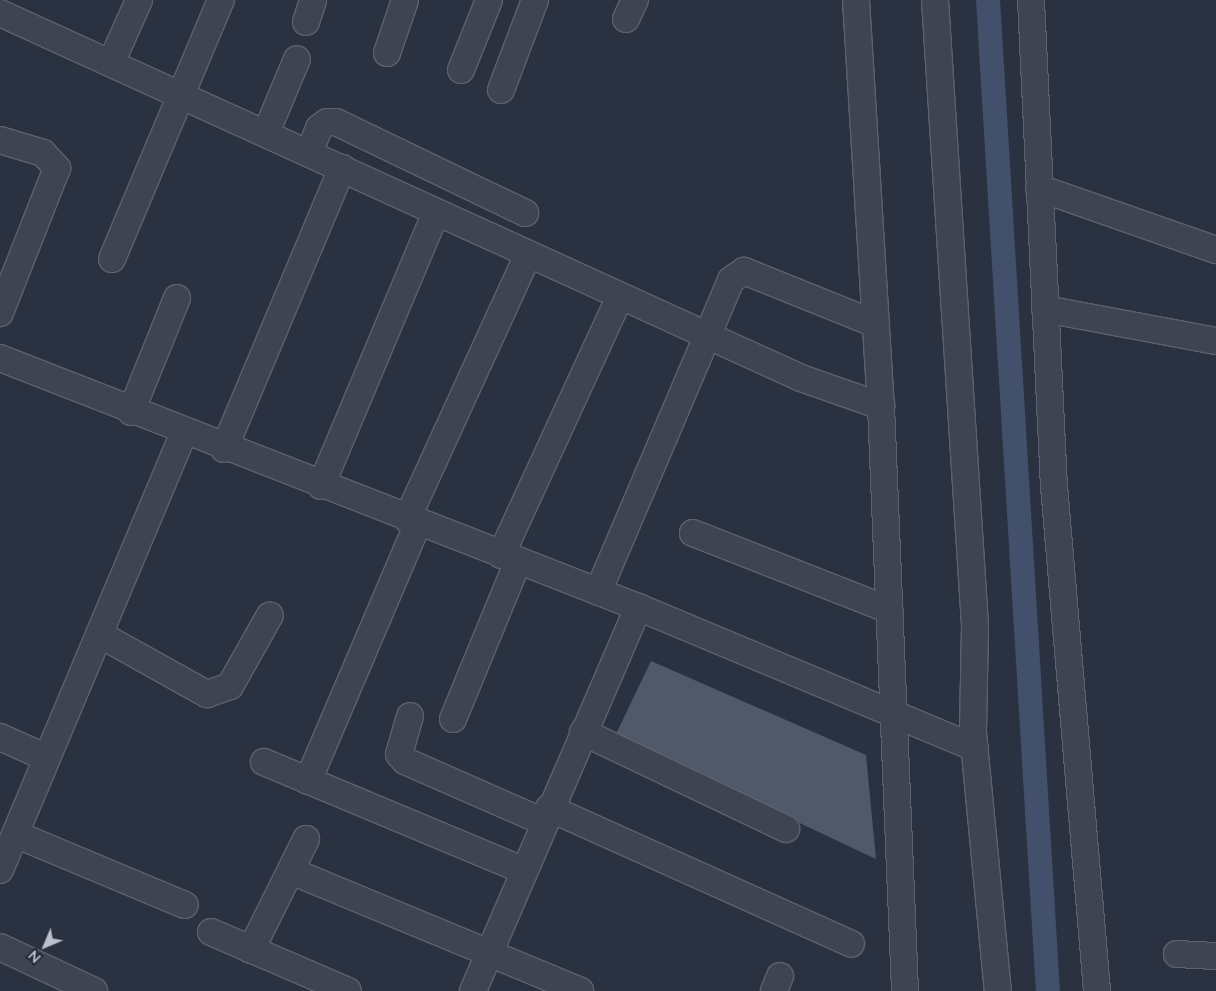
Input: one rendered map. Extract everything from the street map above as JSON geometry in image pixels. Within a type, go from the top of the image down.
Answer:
[{"type":"street","points":[[112,63],[139,0]]},
{"type":"street","points":[[112,260],[183,95],[221,0]]},
{"type":"street","points":[[387,53],[405,0]]},
{"type":"street","points":[[461,70],[489,0]]},
{"type":"street","points":[[501,90],[536,0]]},
{"type":"street","points":[[856,0],[876,324],[905,991]]},
{"type":"street","points":[[935,0],[974,626],[975,748],[998,991]]},
{"type":"street","points":[[1031,0],[1054,486],[1097,991]]},
{"type":"street","points":[[0,13],[309,152],[528,255],[801,378],[880,406]]},
{"type":"street","points":[[266,133],[297,59]]},
{"type":"street","points":[[309,152],[319,128],[327,122],[336,122],[525,213]]},
{"type":"street","points":[[0,140],[43,153],[57,168],[0,313]]},
{"type":"street","points":[[224,448],[342,168]]},
{"type":"street","points":[[1039,188],[1216,250]]},
{"type":"street","points":[[321,486],[436,212]]},
{"type":"street","points":[[308,781],[412,521],[528,255]]},
{"type":"street","points":[[598,592],[731,280],[744,271],[876,324]]},
{"type":"street","points":[[453,719],[510,558],[620,296]]},
{"type":"street","points":[[131,412],[177,298]]},
{"type":"street","points":[[1045,309],[1216,341]]},
{"type":"street","points":[[0,358],[184,434],[638,607],[893,717],[975,748]]},
{"type":"street","points":[[0,870],[184,434]]},
{"type":"street","points":[[693,533],[889,610]]},
{"type":"street","points":[[473,991],[492,953],[547,815],[638,607]]},
{"type":"street","points":[[99,634],[207,694],[220,692],[230,686],[270,615]]},
{"type":"street","points":[[410,716],[399,754],[405,761],[547,815],[851,944]]},
{"type":"street","points":[[583,732],[786,829]]},
{"type":"street","points":[[0,737],[47,758]]},
{"type":"street","points":[[264,762],[524,871]]},
{"type":"street","points":[[15,834],[185,905]]},
{"type":"street","points":[[251,950],[292,871],[306,839]]},
{"type":"street","points":[[292,871],[580,991]]},
{"type":"street","points":[[211,932],[348,991]]},
{"type":"street","points":[[0,947],[94,991]]},
{"type":"street","points":[[1176,954],[1216,956]]},
{"type":"building","points":[[651,661],[866,755],[876,859],[615,736]]},
{"type":"waterway","points":[[988,0],[1048,991]]}]
